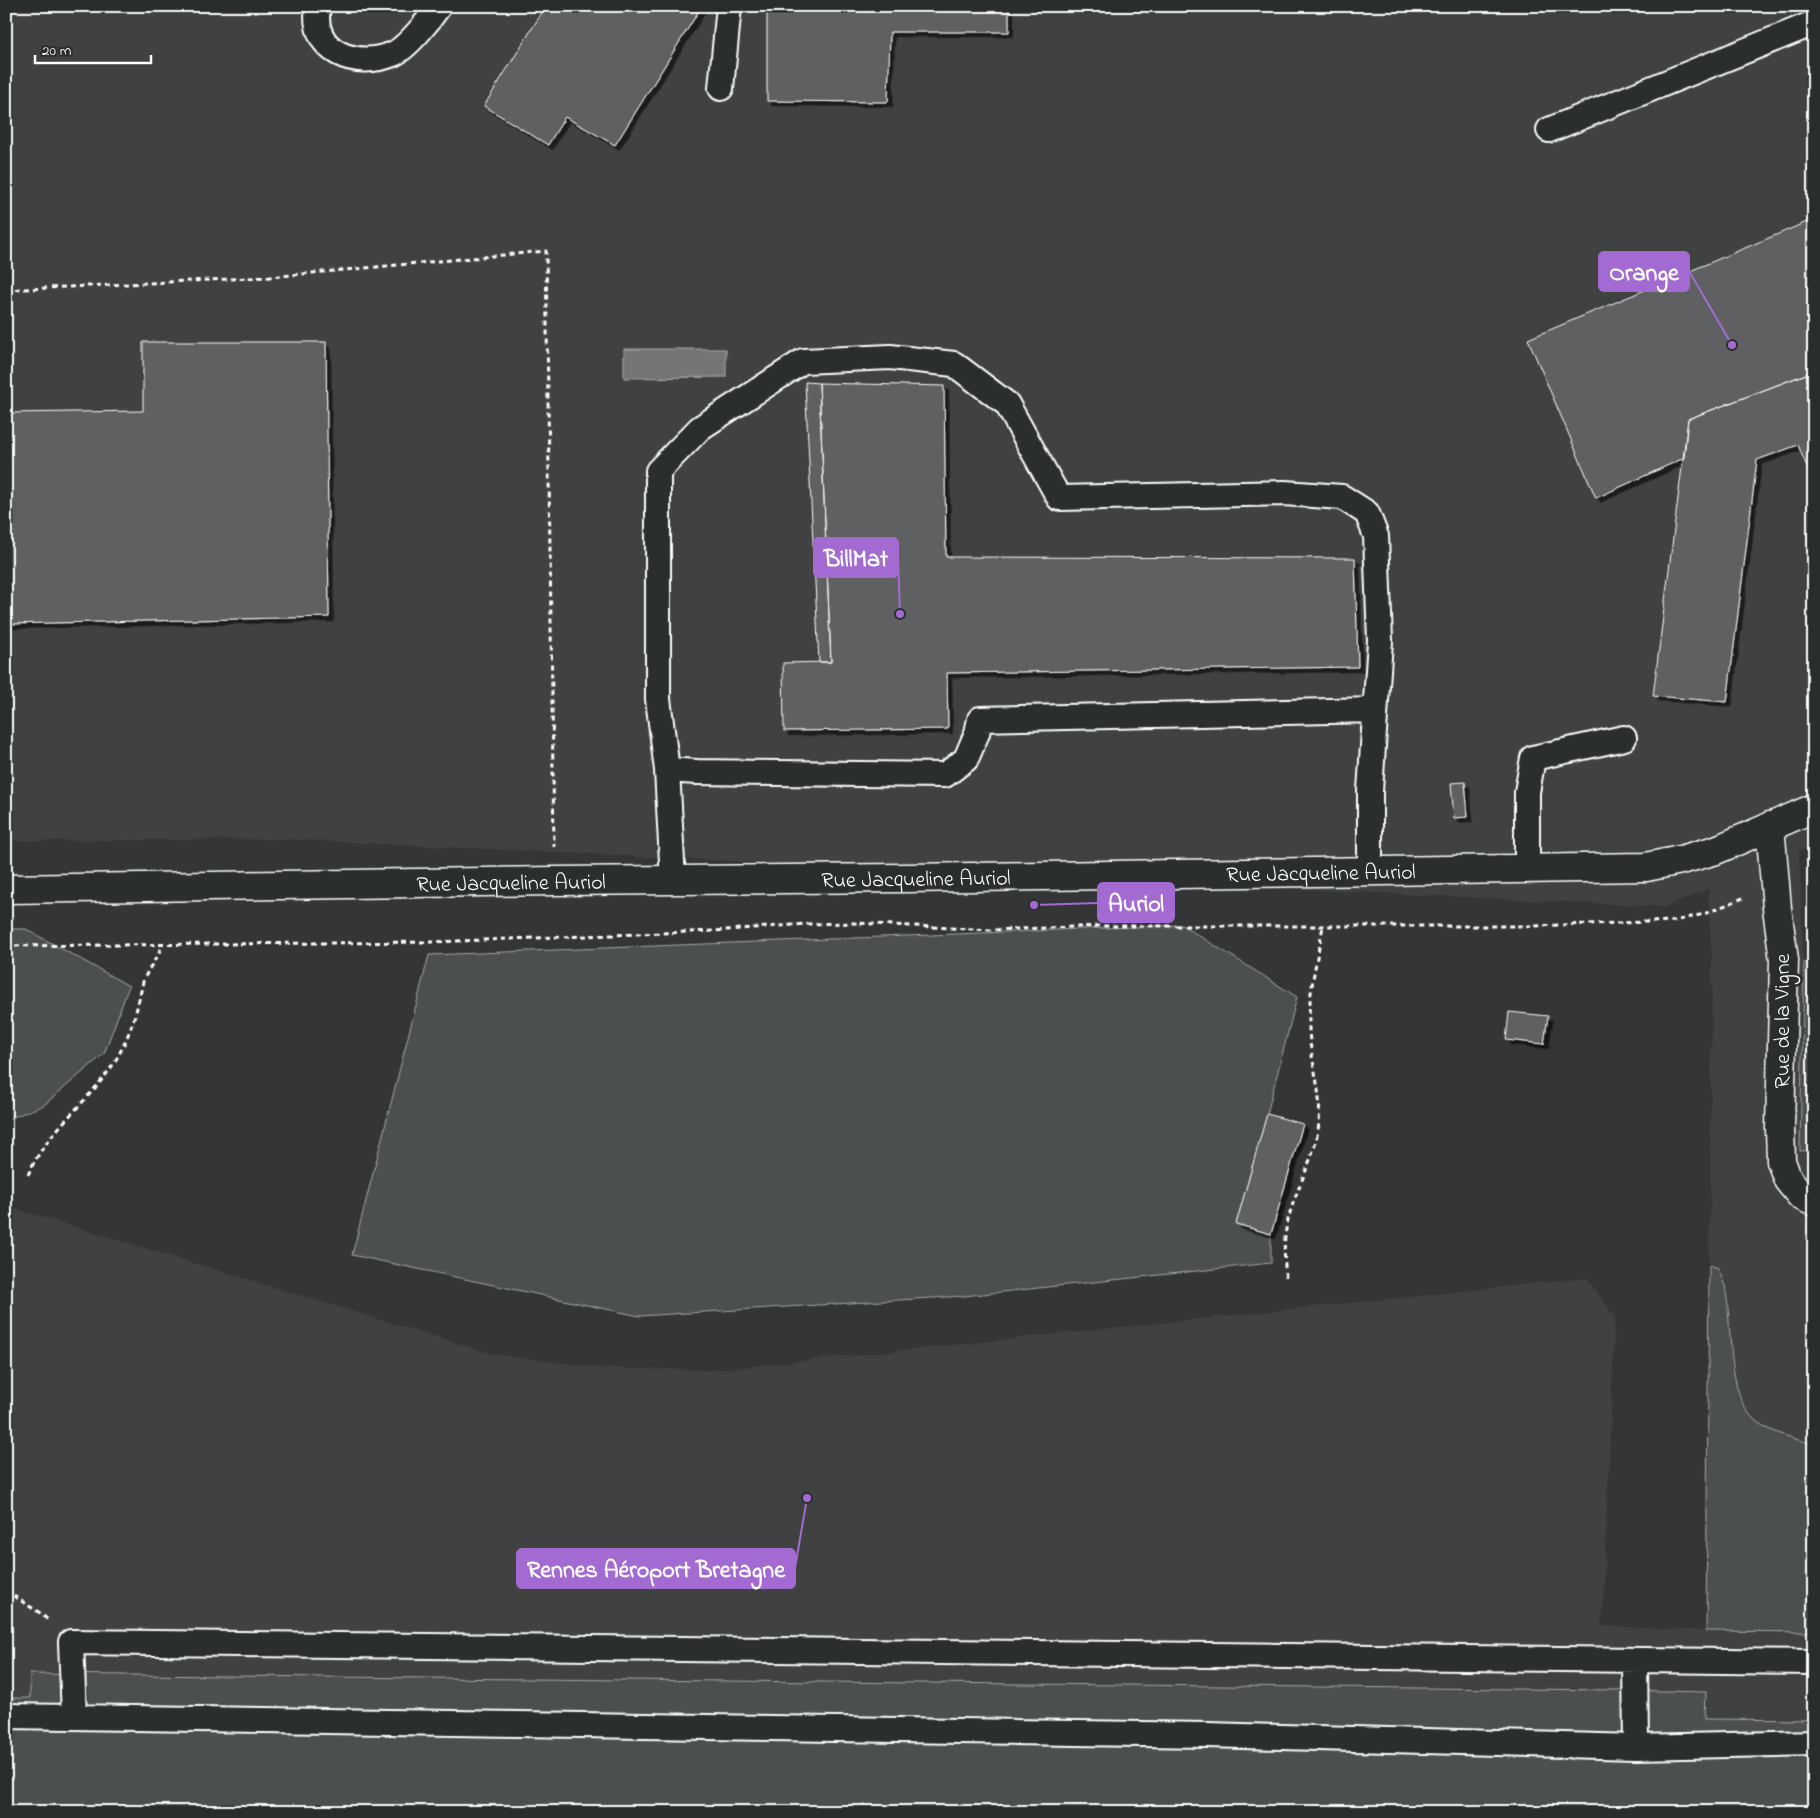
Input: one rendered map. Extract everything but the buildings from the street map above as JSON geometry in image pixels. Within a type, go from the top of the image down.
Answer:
[{"type":"street","name":"Rue Jacqueline Auriol","points":[[6,889],[1646,867],[1716,850],[1814,808]]},
{"type":"street","name":"Rue de la Vigne","points":[[1770,826],[1784,960],[1781,1161],[1788,1180],[1801,1196],[1814,1202]]},
{"type":"lane","points":[[318,6],[316,19],[323,40],[338,55],[363,60],[394,53],[417,34],[439,6]]},
{"type":"lane","points":[[721,88],[729,6]]},
{"type":"lane","points":[[1549,130],[1814,23]]},
{"type":"lane","points":[[673,880],[667,770],[658,699],[658,471],[700,428],[803,361],[890,357],[954,364],[1007,404],[1059,498],[1284,493],[1342,497],[1367,513],[1376,536],[1380,641],[1370,791],[1370,870]]},
{"type":"lane","points":[[667,770],[945,775],[966,759],[977,733],[980,718],[1374,710]]},
{"type":"lane","points":[[1527,868],[1527,792],[1533,758],[1624,738]]},
{"type":"lane","points":[[74,1717],[71,1642],[1814,1662]]},
{"type":"lane","points":[[1636,1660],[1636,1747]]},
{"type":"lane","points":[[6,1716],[1207,1735],[1636,1747],[1814,1743]]},
{"type":"path","points":[[6,290],[270,277],[546,251],[555,881]]},
{"type":"path","points":[[6,946],[162,946],[441,941],[714,931],[806,924],[854,924],[991,930],[1102,926],[1532,926],[1675,921],[1704,914],[1775,884]]},
{"type":"path","points":[[1286,1277],[1285,1237],[1288,1220],[1315,1145],[1319,1124],[1320,1101],[1308,1030],[1309,1006],[1323,926]]},
{"type":"path","points":[[28,1175],[36,1156],[57,1128],[88,1097],[108,1072],[125,1042],[137,1010],[146,974],[162,946]]},
{"type":"path","points":[[6,1591],[40,1613],[71,1642]]},
{"type":"shaded area","points":[[6,6],[1814,6],[1814,845],[1799,851],[1804,963],[1800,1151],[1814,1150],[1814,1812],[6,1812],[6,1206],[493,1354],[601,1368],[715,1370],[1587,1278],[1615,1317],[1602,1626],[1706,1631],[1712,963],[1708,889],[1666,907],[284,839],[6,841]]},
{"type":"shaded area","points":[[624,349],[726,349],[726,377],[624,378]]},
{"type":"shaded area","points":[[1182,925],[1297,997],[1236,1224],[1271,1234],[1271,1263],[964,1296],[639,1316],[352,1255],[429,955]]},
{"type":"shaded area","points":[[6,929],[26,929],[129,986],[104,1054],[44,1105],[6,1120]]},
{"type":"shaded area","points":[[1814,961],[1814,1150],[1800,1151],[1804,963]]},
{"type":"shaded area","points":[[1709,1265],[1718,1268],[1725,1286],[1735,1378],[1747,1410],[1757,1422],[1770,1430],[1814,1445],[1814,1632],[1706,1631]]},
{"type":"shaded area","points":[[30,1674],[1706,1692],[1705,1719],[1814,1720],[1814,1812],[6,1812],[6,1698],[30,1698]]},
{"type":"place","name":"Orange","points":[[1732,345]]},
{"type":"place","name":"BillMat","points":[[900,614]]},
{"type":"place","name":"Auriol","points":[[1034,905]]},
{"type":"place","name":"Rennes Aéroport Bretagne","points":[[807,1498]]}]
